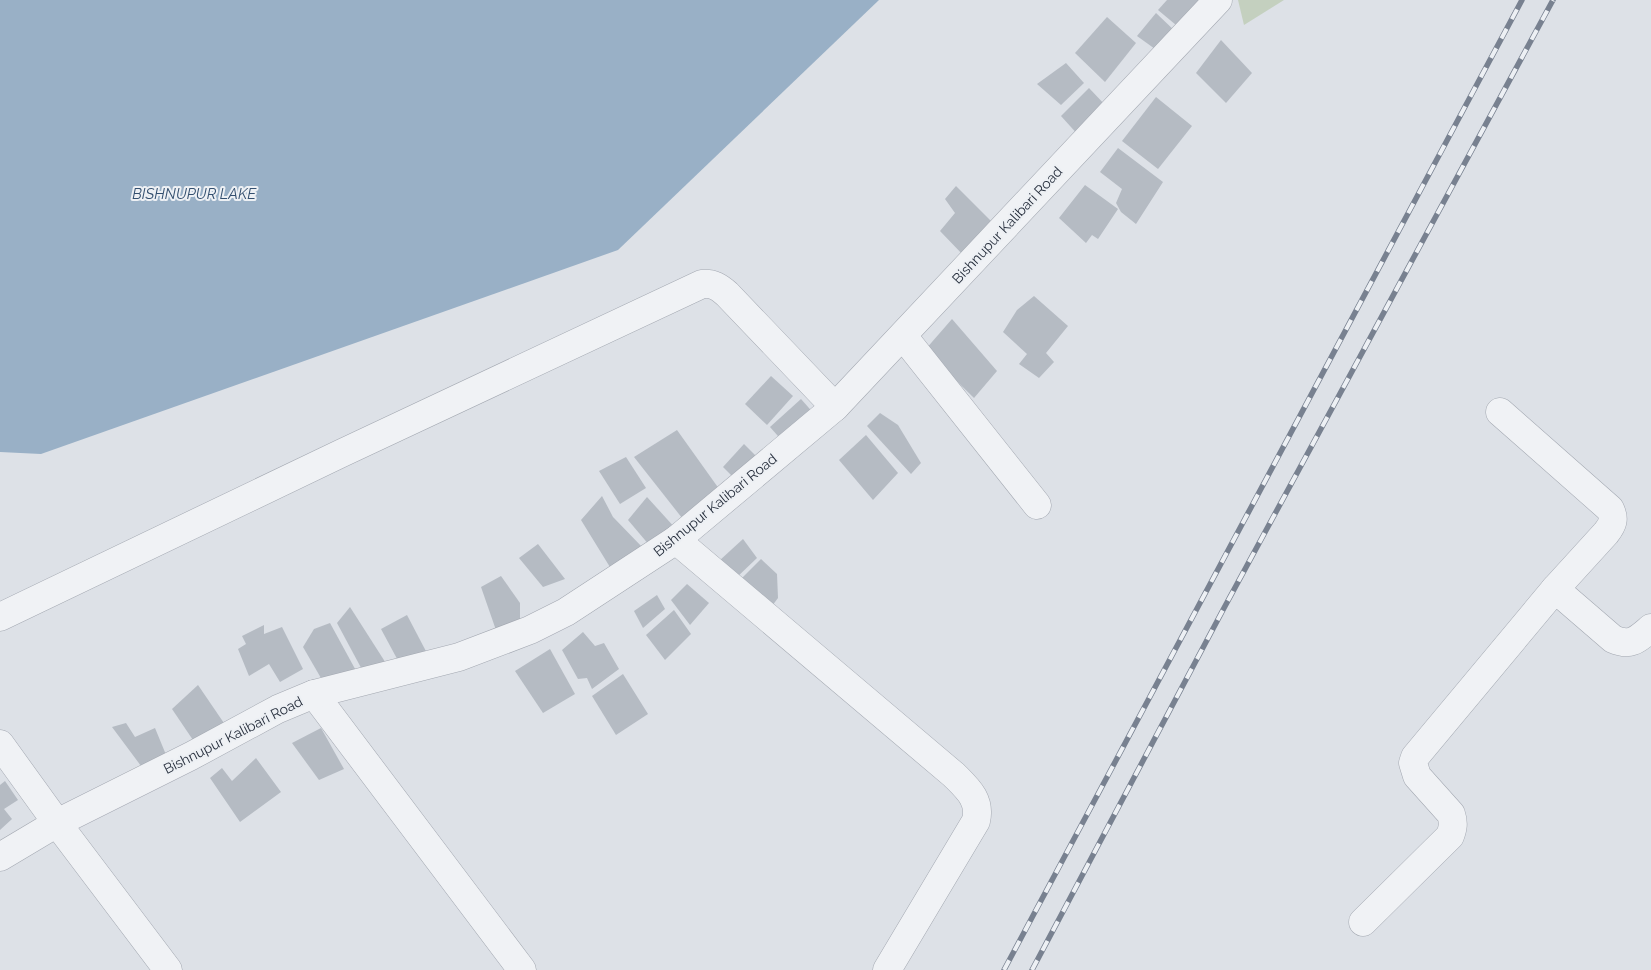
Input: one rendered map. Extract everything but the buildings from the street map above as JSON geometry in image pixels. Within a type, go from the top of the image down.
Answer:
[{"type":"street","name":"Bishnupur Kalibari Road","points":[[0,857],[57,823],[191,756],[278,709],[314,694],[459,657],[530,630],[566,612],[676,540],[835,407],[1218,0]]},
{"type":"street","points":[[0,617],[342,453],[702,284],[718,287],[727,294],[835,407]]},
{"type":"street","points":[[903,336],[1037,505]]},
{"type":"street","points":[[1363,922],[1450,836],[1453,829],[1454,821],[1451,814],[1417,776],[1413,763],[1415,757],[1612,524],[1614,516],[1610,509],[1500,412]]},
{"type":"street","points":[[676,540],[954,775],[976,801],[978,810],[976,821],[887,970]]},
{"type":"street","points":[[1556,589],[1614,640],[1621,643],[1629,643],[1651,628]]},
{"type":"street","points":[[314,694],[522,970]]},
{"type":"street","points":[[0,744],[168,970]]},
{"type":"green space","points":[[1238,0],[1284,0],[1244,25]]},
{"type":"water","name":"BISHNUPUR LAKE","points":[[0,0],[879,0],[618,250],[41,454],[0,452]]},
{"type":"railway","points":[[1004,970],[1522,0]]},
{"type":"railway","points":[[1032,970],[1224,608],[1553,0]]}]
